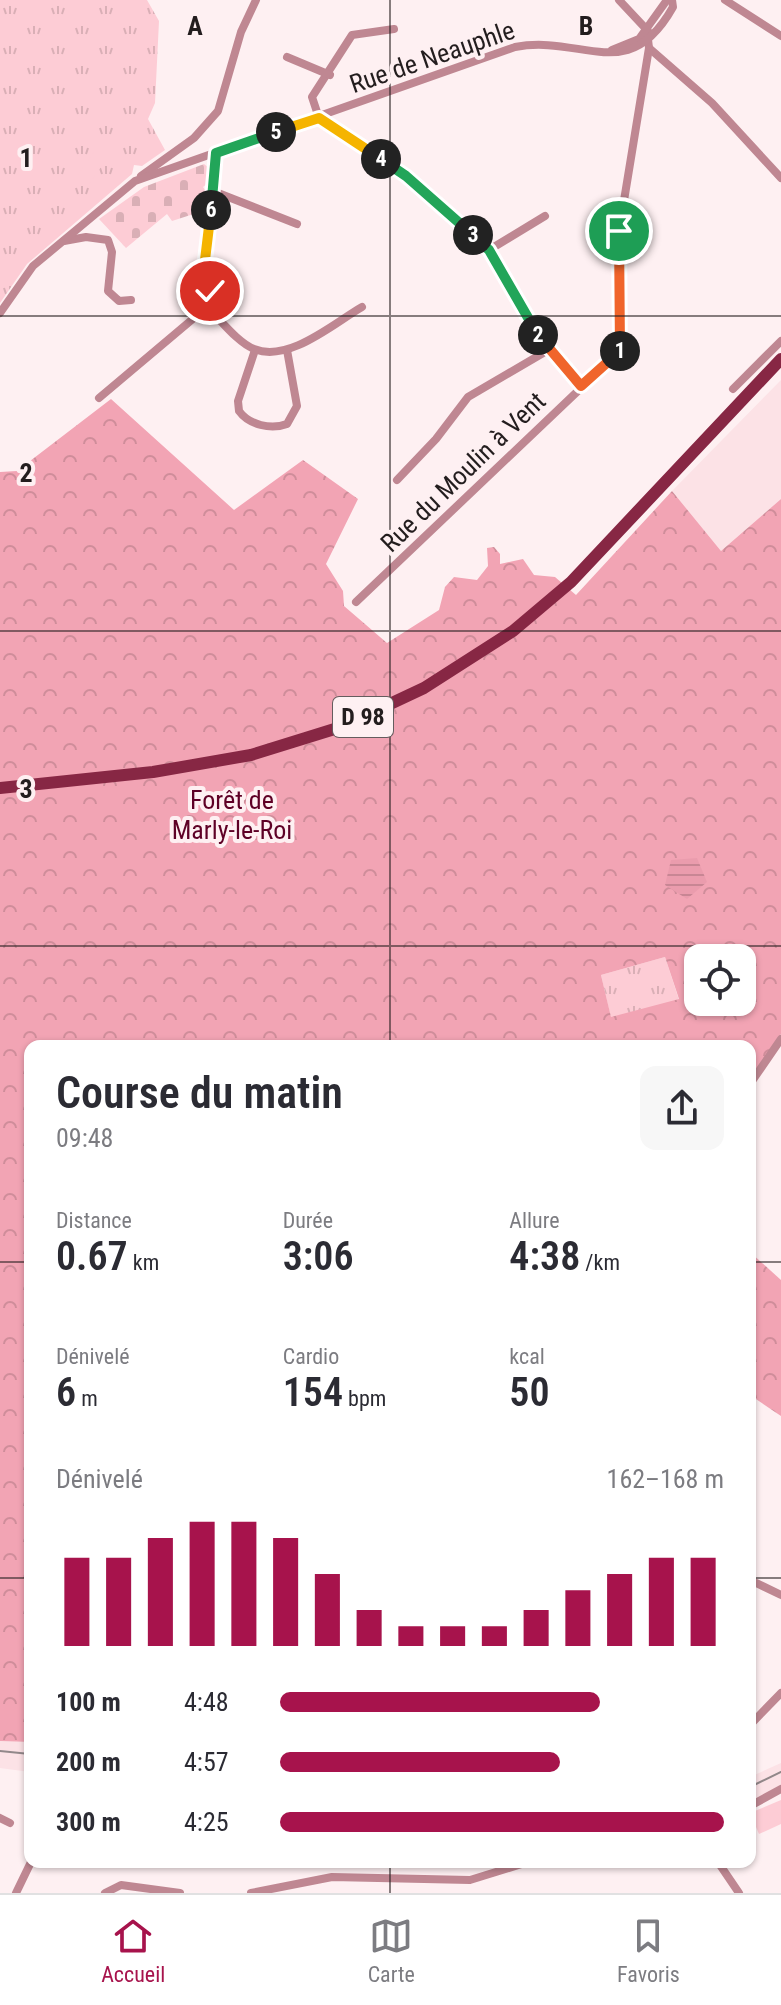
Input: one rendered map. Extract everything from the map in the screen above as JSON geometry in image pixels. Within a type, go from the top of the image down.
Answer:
[{"type":"main road","name":"D 98","points":[[0,788],[153,772],[251,755],[341,727],[424,688],[502,639],[562,590],[781,359]]},
{"type":"street","points":[[135,181],[194,138],[218,111],[241,32],[256,0]]},
{"type":"street","points":[[619,0],[651,32]]},
{"type":"street","points":[[607,52],[651,32],[670,0]]},
{"type":"street","points":[[725,0],[779,32]]},
{"type":"street","points":[[394,29],[352,35],[330,75],[312,97],[319,118],[406,176],[489,250],[530,326],[581,386]]},
{"type":"street","name":"Rue du Moulin à Vent","points":[[356,602],[617,355],[622,345],[619,231],[651,32]]},
{"type":"street","name":"Rue de Neauphle","points":[[0,313],[33,266],[135,181],[515,47],[539,43],[619,54],[648,45]]},
{"type":"street","points":[[648,45],[712,103],[781,178]]},
{"type":"street","points":[[287,57],[330,75]]},
{"type":"street","points":[[99,398],[207,307],[210,291],[205,260],[216,153]]},
{"type":"street","points":[[213,191],[297,224]]},
{"type":"street","points":[[489,250],[545,216]]},
{"type":"street","points":[[63,241],[86,237],[108,240],[112,252],[108,291],[119,301],[131,300]]},
{"type":"street","points":[[207,307],[255,350],[287,350],[362,307]]},
{"type":"street","points":[[733,389],[781,341]]},
{"type":"street","points":[[397,480],[426,451],[468,397],[550,349]]},
{"type":"street","points":[[255,350],[237,405],[245,418],[272,428],[287,424],[297,406],[287,350]]},
{"type":"street","points":[[756,1075],[781,1039]]},
{"type":"street","points":[[756,1583],[781,1595]]},
{"type":"street","points":[[756,1719],[781,1693]]},
{"type":"street","points":[[756,1803],[781,1789]]},
{"type":"street","points":[[0,1818],[10,1823]]},
{"type":"street","points":[[16,1893],[28,1868]]},
{"type":"street","points":[[251,1893],[332,1877],[470,1880],[509,1868]]},
{"type":"street","points":[[722,1868],[739,1893]]},
{"type":"street","points":[[105,1893],[121,1885],[180,1893]]},
{"type":"shaded area","points":[[781,380],[781,499],[721,551],[672,491]]},
{"type":"shaded area","points":[[697,858],[707,882],[687,899],[665,885],[671,860]]},
{"type":"shaded area","points":[[0,1741],[24,1742],[24,1771],[0,1768]]},
{"type":"shaded area","points":[[781,1763],[781,1786],[756,1799],[756,1774]]},
{"type":"green space","points":[[0,0],[147,0],[159,21],[155,103],[148,119],[165,150],[142,166],[134,165],[132,174],[27,264],[0,303]]},
{"type":"green space","points":[[94,152],[106,160],[89,184],[77,176]]},
{"type":"green space","points":[[204,164],[209,168],[208,183],[203,187],[207,193],[206,210],[172,221],[167,214],[126,248],[99,219],[144,187]]},
{"type":"green space","name":"Forêt de Marly-le-Roi","points":[[111,399],[234,510],[303,460],[358,499],[326,564],[343,591],[344,606],[387,643],[439,610],[445,587],[454,577],[477,580],[488,566],[487,548],[494,547],[500,554],[500,564],[523,559],[534,575],[555,577],[576,595],[672,491],[721,551],[781,499],[781,1034],[756,1069],[756,1040],[24,1040],[24,1742],[0,1741],[0,472],[17,471]],"holes":[[[665,957],[679,999],[611,1017],[601,975]]]},
{"type":"green space","points":[[665,957],[679,1000],[611,1018],[601,975]]},
{"type":"green space","points":[[756,1257],[781,1280],[781,1416],[756,1399]]},
{"type":"green space","points":[[781,1800],[781,1824],[759,1834],[756,1810]]},
{"type":"tram line","points":[[0,1751],[24,1753]]},
{"type":"tram line","points":[[756,1784],[781,1772]]},
{"type":"route","points":[[210,291],[205,260],[216,153],[319,118],[406,176],[489,250],[530,326],[581,386],[621,350],[619,231]]}]
